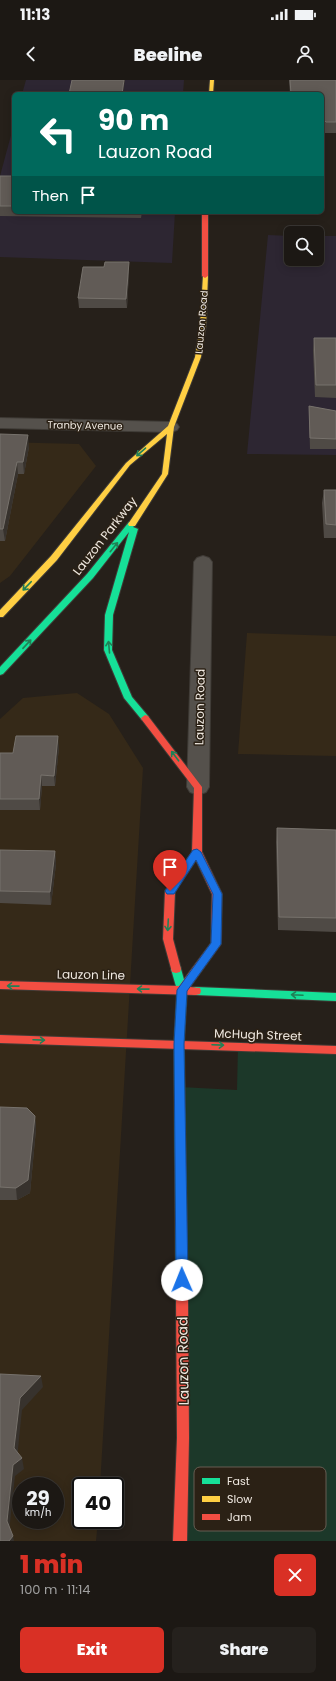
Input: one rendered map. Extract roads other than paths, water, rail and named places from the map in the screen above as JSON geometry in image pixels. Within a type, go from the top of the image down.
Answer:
[{"type":"main road","points":[[211,92],[212,80]]},
{"type":"main road","name":"Lauzon Road","points":[[171,427],[198,357],[203,325],[206,253],[205,214]]},
{"type":"main road","points":[[0,615],[54,558],[128,464],[171,427]]},
{"type":"main road","name":"Lauzon Parkway","points":[[0,672],[90,576],[137,518],[165,474],[171,427]]},
{"type":"main road","points":[[137,518],[109,615],[108,650],[128,698],[156,731],[198,787]]},
{"type":"main road","name":"Lauzon Road","points":[[182,990],[216,944],[217,894],[197,852],[198,787]]},
{"type":"main road","name":"Lauzon Road","points":[[180,1541],[183,1400],[179,1044],[182,990],[168,938],[170,891],[197,852]]},
{"type":"main road","name":"Lauzon Line","points":[[0,985],[182,990]]},
{"type":"main road","points":[[182,990],[336,996]]},
{"type":"main road","points":[[0,1039],[179,1044]]},
{"type":"main road","name":"McHugh Street","points":[[179,1044],[336,1050]]},
{"type":"street","name":"Tranby Avenue","points":[[0,423],[171,427]]},
{"type":"street","name":"Lauzon Road","points":[[198,787],[203,562]]}]
